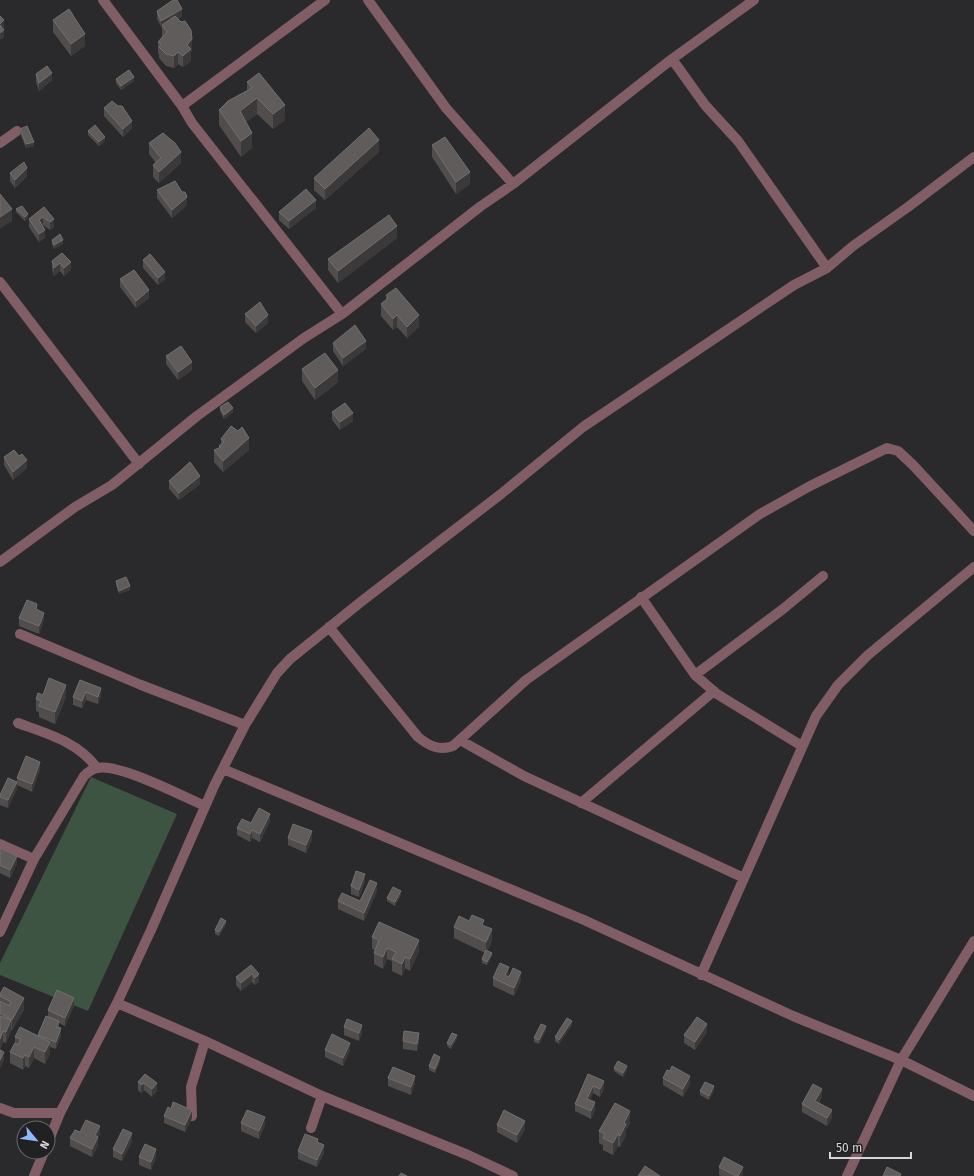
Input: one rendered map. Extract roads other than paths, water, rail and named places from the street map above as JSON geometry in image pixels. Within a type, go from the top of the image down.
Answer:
[{"type":"street","points":[[104,0],[182,106],[192,123],[342,314]]},
{"type":"street","points":[[182,106],[325,0]]},
{"type":"street","points":[[368,0],[446,108],[513,184]]},
{"type":"street","points":[[0,562],[75,508],[112,485],[196,416],[304,338],[342,314],[481,206],[513,184],[672,59],[754,0]]},
{"type":"street","points":[[672,59],[705,106],[738,141],[827,268]]},
{"type":"street","points":[[0,143],[17,131]]},
{"type":"street","points":[[56,1123],[117,1003],[223,768],[245,725],[277,673],[290,659],[583,428],[794,285],[827,268],[853,246],[974,157]]},
{"type":"street","points":[[0,282],[139,464]]},
{"type":"street","points":[[329,627],[418,738],[430,747],[444,749],[453,746],[526,680],[760,514],[816,483],[886,448],[898,451],[913,465],[974,531]]},
{"type":"street","points":[[701,975],[816,716],[838,685],[868,654],[974,567]]},
{"type":"street","points":[[695,675],[783,609],[823,576]]},
{"type":"street","points":[[641,597],[695,675],[714,691],[802,746]]},
{"type":"street","points":[[20,634],[142,685],[245,725]]},
{"type":"street","points":[[581,803],[714,691]]},
{"type":"street","points":[[18,723],[62,739],[78,748],[88,756],[97,768]]},
{"type":"street","points":[[460,740],[524,776],[744,878]]},
{"type":"street","points":[[0,932],[34,859],[84,776],[89,771],[97,768],[117,769],[205,806]]},
{"type":"street","points":[[223,768],[584,920],[701,975],[901,1060],[974,1096]]},
{"type":"street","points":[[0,844],[34,859]]},
{"type":"street","points":[[847,1176],[901,1060],[974,941]]},
{"type":"street","points":[[117,1003],[205,1041],[322,1096],[468,1155],[513,1176]]},
{"type":"street","points":[[192,1116],[191,1087],[205,1041]]},
{"type":"street","points":[[311,1128],[322,1096]]},
{"type":"street","points":[[0,1108],[14,1114],[60,1113]]},
{"type":"street","points":[[34,1176],[41,1160]]}]
